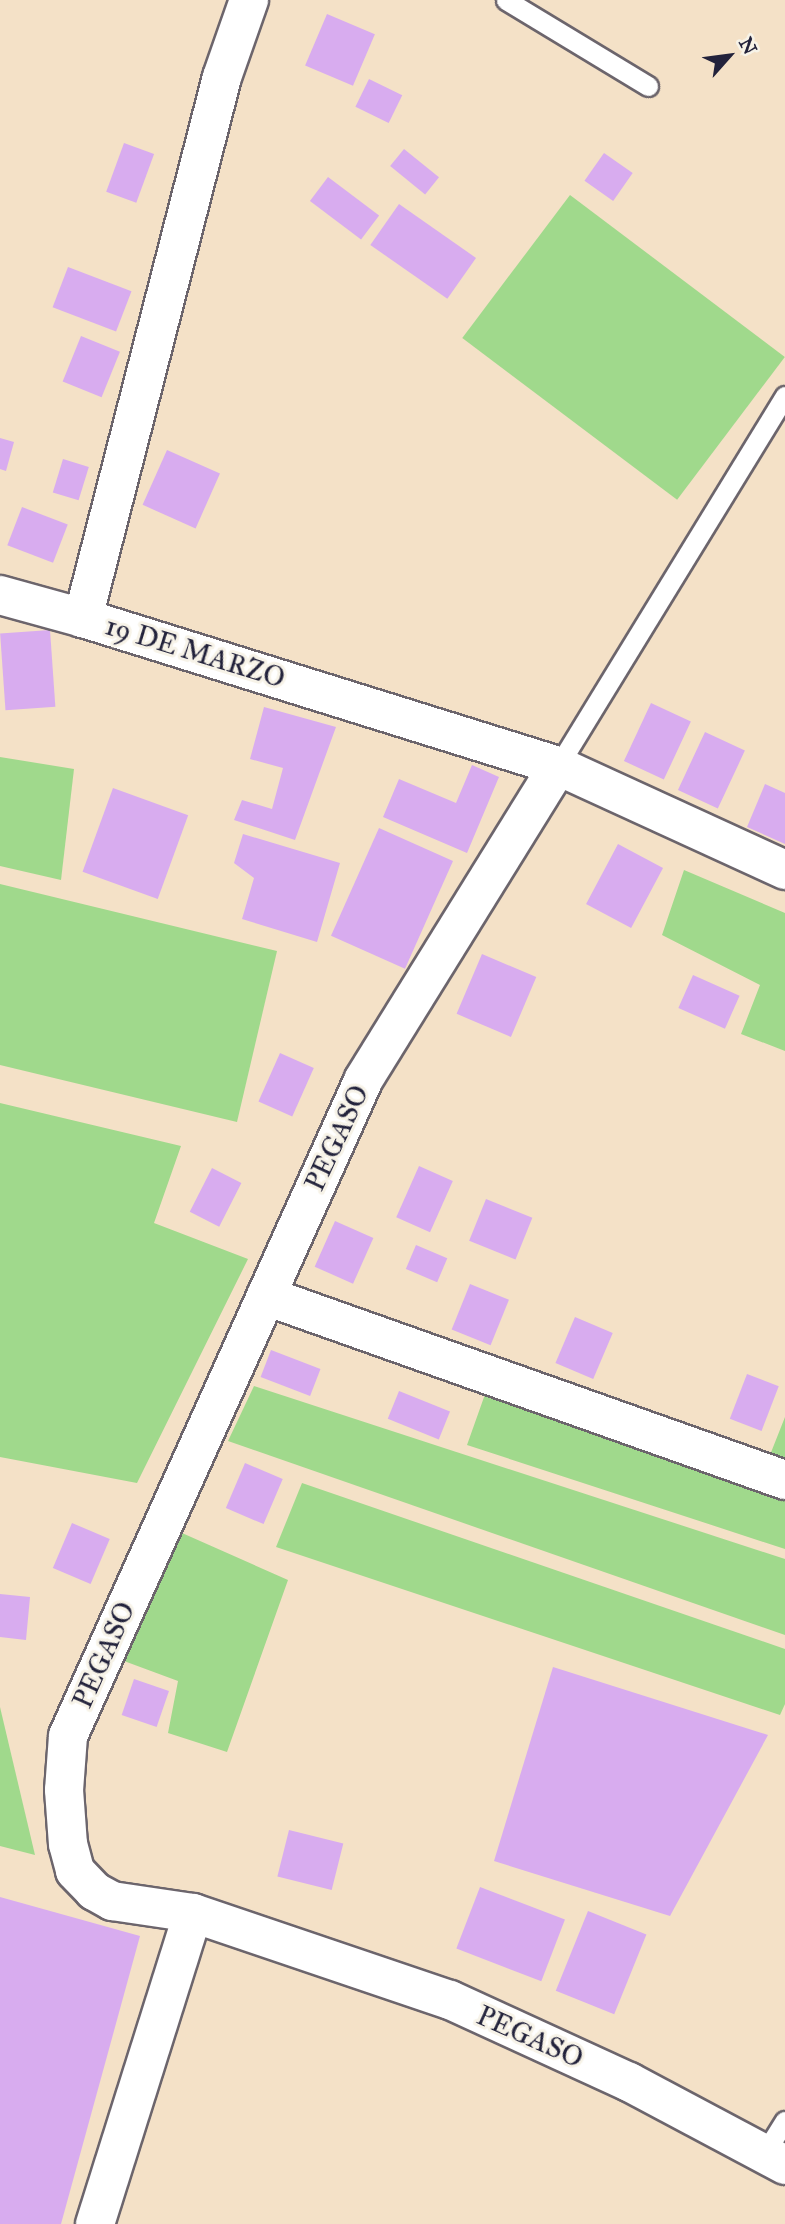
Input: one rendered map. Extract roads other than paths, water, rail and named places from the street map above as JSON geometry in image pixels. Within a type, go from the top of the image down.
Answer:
[{"type":"street","name":"19 DE MARZO","points":[[249,0],[222,77],[83,618],[558,766],[785,870]]},
{"type":"street","points":[[0,595],[83,618]]},
{"type":"street","name":"PEGASO","points":[[558,766],[363,1081],[68,1736],[64,1790],[68,1844],[75,1871],[94,1891],[113,1900],[193,1913],[450,2000],[629,2082],[775,2159]]},
{"type":"street","points":[[266,1296],[785,1480]]},
{"type":"street","points":[[95,2224],[193,1913]]},
{"type":"lane","points":[[506,0],[648,86]]},
{"type":"lane","points":[[558,766],[785,396]]},
{"type":"lane","points":[[775,2159],[785,2121]]}]
